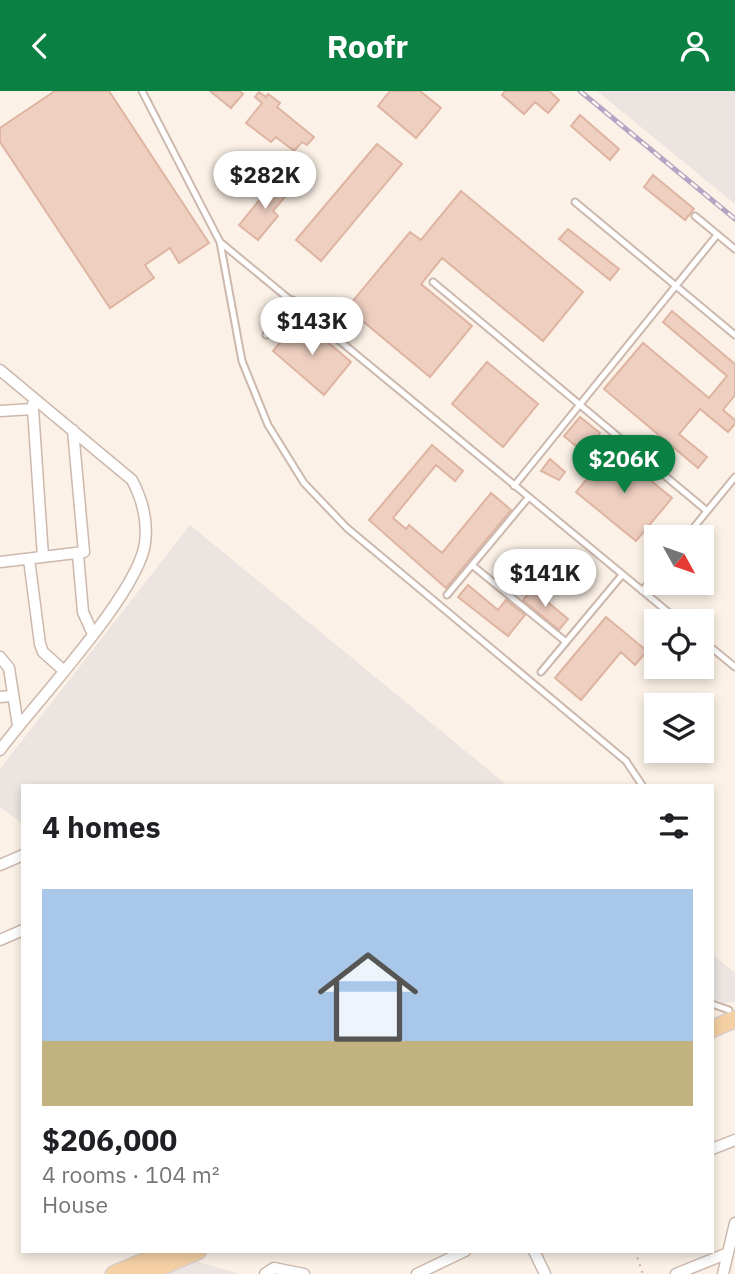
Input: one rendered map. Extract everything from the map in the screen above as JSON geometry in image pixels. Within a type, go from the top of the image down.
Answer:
[{"type":"main road","points":[[714,1017],[733,1013]]},
{"type":"main road","points":[[714,1027],[733,1013]]},
{"type":"main road","points":[[114,1274],[189,1253]]},
{"type":"street","points":[[0,370],[132,480],[140,494],[146,528],[145,545],[130,582],[0,750]]},
{"type":"street","points":[[33,397],[43,557]]},
{"type":"street","points":[[0,411],[33,409]]},
{"type":"street","points":[[0,562],[78,555],[84,552],[74,430]]},
{"type":"street","points":[[78,555],[83,612],[92,632]]},
{"type":"street","points":[[29,559],[40,644],[43,652],[63,670]]},
{"type":"street","points":[[0,657],[9,669],[6,697],[18,726]]},
{"type":"street","points":[[0,865],[21,856]]},
{"type":"street","points":[[0,940],[21,931]]},
{"type":"street","points":[[714,1148],[735,1140]]},
{"type":"street","points":[[723,1274],[735,1223]]},
{"type":"street","points":[[417,1274],[462,1253]]},
{"type":"street","points":[[535,1253],[545,1274]]},
{"type":"street","points":[[676,1274],[728,1253]]},
{"type":"street","points":[[265,1274],[274,1268],[304,1274]]},
{"type":"lane","points":[[142,91],[220,242],[242,361],[268,425],[304,483],[347,528],[626,761],[641,784]]},
{"type":"lane","points":[[575,202],[735,335]]},
{"type":"lane","points":[[695,216],[735,249]]},
{"type":"lane","points":[[514,486],[718,235]]},
{"type":"lane","points":[[220,242],[664,609]]},
{"type":"lane","points":[[433,282],[708,511]]},
{"type":"lane","points":[[266,335],[293,300]]},
{"type":"lane","points":[[696,525],[735,477]]},
{"type":"lane","points":[[447,595],[528,498]]},
{"type":"lane","points":[[472,565],[566,642]]},
{"type":"lane","points":[[541,672],[622,575]]},
{"type":"lane","points":[[714,650],[735,667]]},
{"type":"lane","points":[[714,1005],[733,1013]]},
{"type":"path","points":[[636,1253],[643,1274]]},
{"type":"shaded area","points":[[597,91],[735,91],[735,204]]},
{"type":"shaded area","points":[[190,525],[506,784],[21,784],[21,823],[0,807],[0,769]]},
{"type":"shaded area","points":[[714,956],[735,973],[735,1002],[724,1003],[714,999]]},
{"type":"shaded area","points":[[185,1258],[240,1274],[148,1274]]},
{"type":"building","points":[[55,91],[109,91],[209,243],[179,263],[170,248],[145,265],[154,278],[110,308],[0,142],[0,128]]},
{"type":"building","points":[[210,91],[239,91],[243,94],[231,108]]},
{"type":"building","points":[[390,91],[420,91],[441,108],[416,138],[378,106]]},
{"type":"building","points":[[505,91],[549,91],[559,100],[548,113],[535,102],[524,114],[502,95]]},
{"type":"building","points":[[259,92],[266,97],[268,94],[280,103],[277,107],[314,137],[307,145],[302,142],[294,151],[276,137],[271,142],[246,123],[262,103],[255,97]]},
{"type":"building","points":[[580,115],[619,149],[610,160],[571,126]]},
{"type":"building","points":[[377,144],[402,164],[321,261],[296,240]]},
{"type":"building","points":[[653,175],[694,209],[685,220],[644,187]]},
{"type":"building","points":[[276,180],[290,191],[273,211],[278,216],[258,240],[239,225]]},
{"type":"building","points":[[461,191],[583,292],[543,341],[442,258],[421,284],[472,326],[430,377],[347,308],[410,232],[421,240]]},
{"type":"building","points":[[568,229],[619,269],[610,280],[559,239]]},
{"type":"building","points":[[672,311],[735,364],[735,395],[723,410],[735,420],[735,424],[728,432],[700,409],[679,434],[707,457],[698,468],[604,389],[643,343],[709,398],[727,376],[663,322]]},
{"type":"building","points":[[300,319],[351,362],[324,395],[273,351]]},
{"type":"building","points":[[487,362],[538,404],[503,447],[452,404]]},
{"type":"building","points":[[580,417],[600,433],[587,455],[564,436]]},
{"type":"building","points":[[432,445],[463,471],[455,481],[436,465],[393,518],[406,529],[409,525],[442,553],[491,493],[511,510],[446,588],[369,520]]},
{"type":"building","points":[[612,449],[672,498],[649,525],[644,525],[644,531],[636,541],[576,492]]},
{"type":"building","points":[[550,459],[565,472],[559,480],[541,471]]},
{"type":"building","points":[[468,585],[498,610],[506,600],[525,615],[508,636],[458,597]]},
{"type":"building","points":[[532,589],[568,619],[559,630],[523,600]]},
{"type":"building","points":[[606,617],[644,649],[644,654],[635,665],[621,652],[581,700],[555,678]]},
{"type":"railway","points":[[580,91],[735,219]]}]
